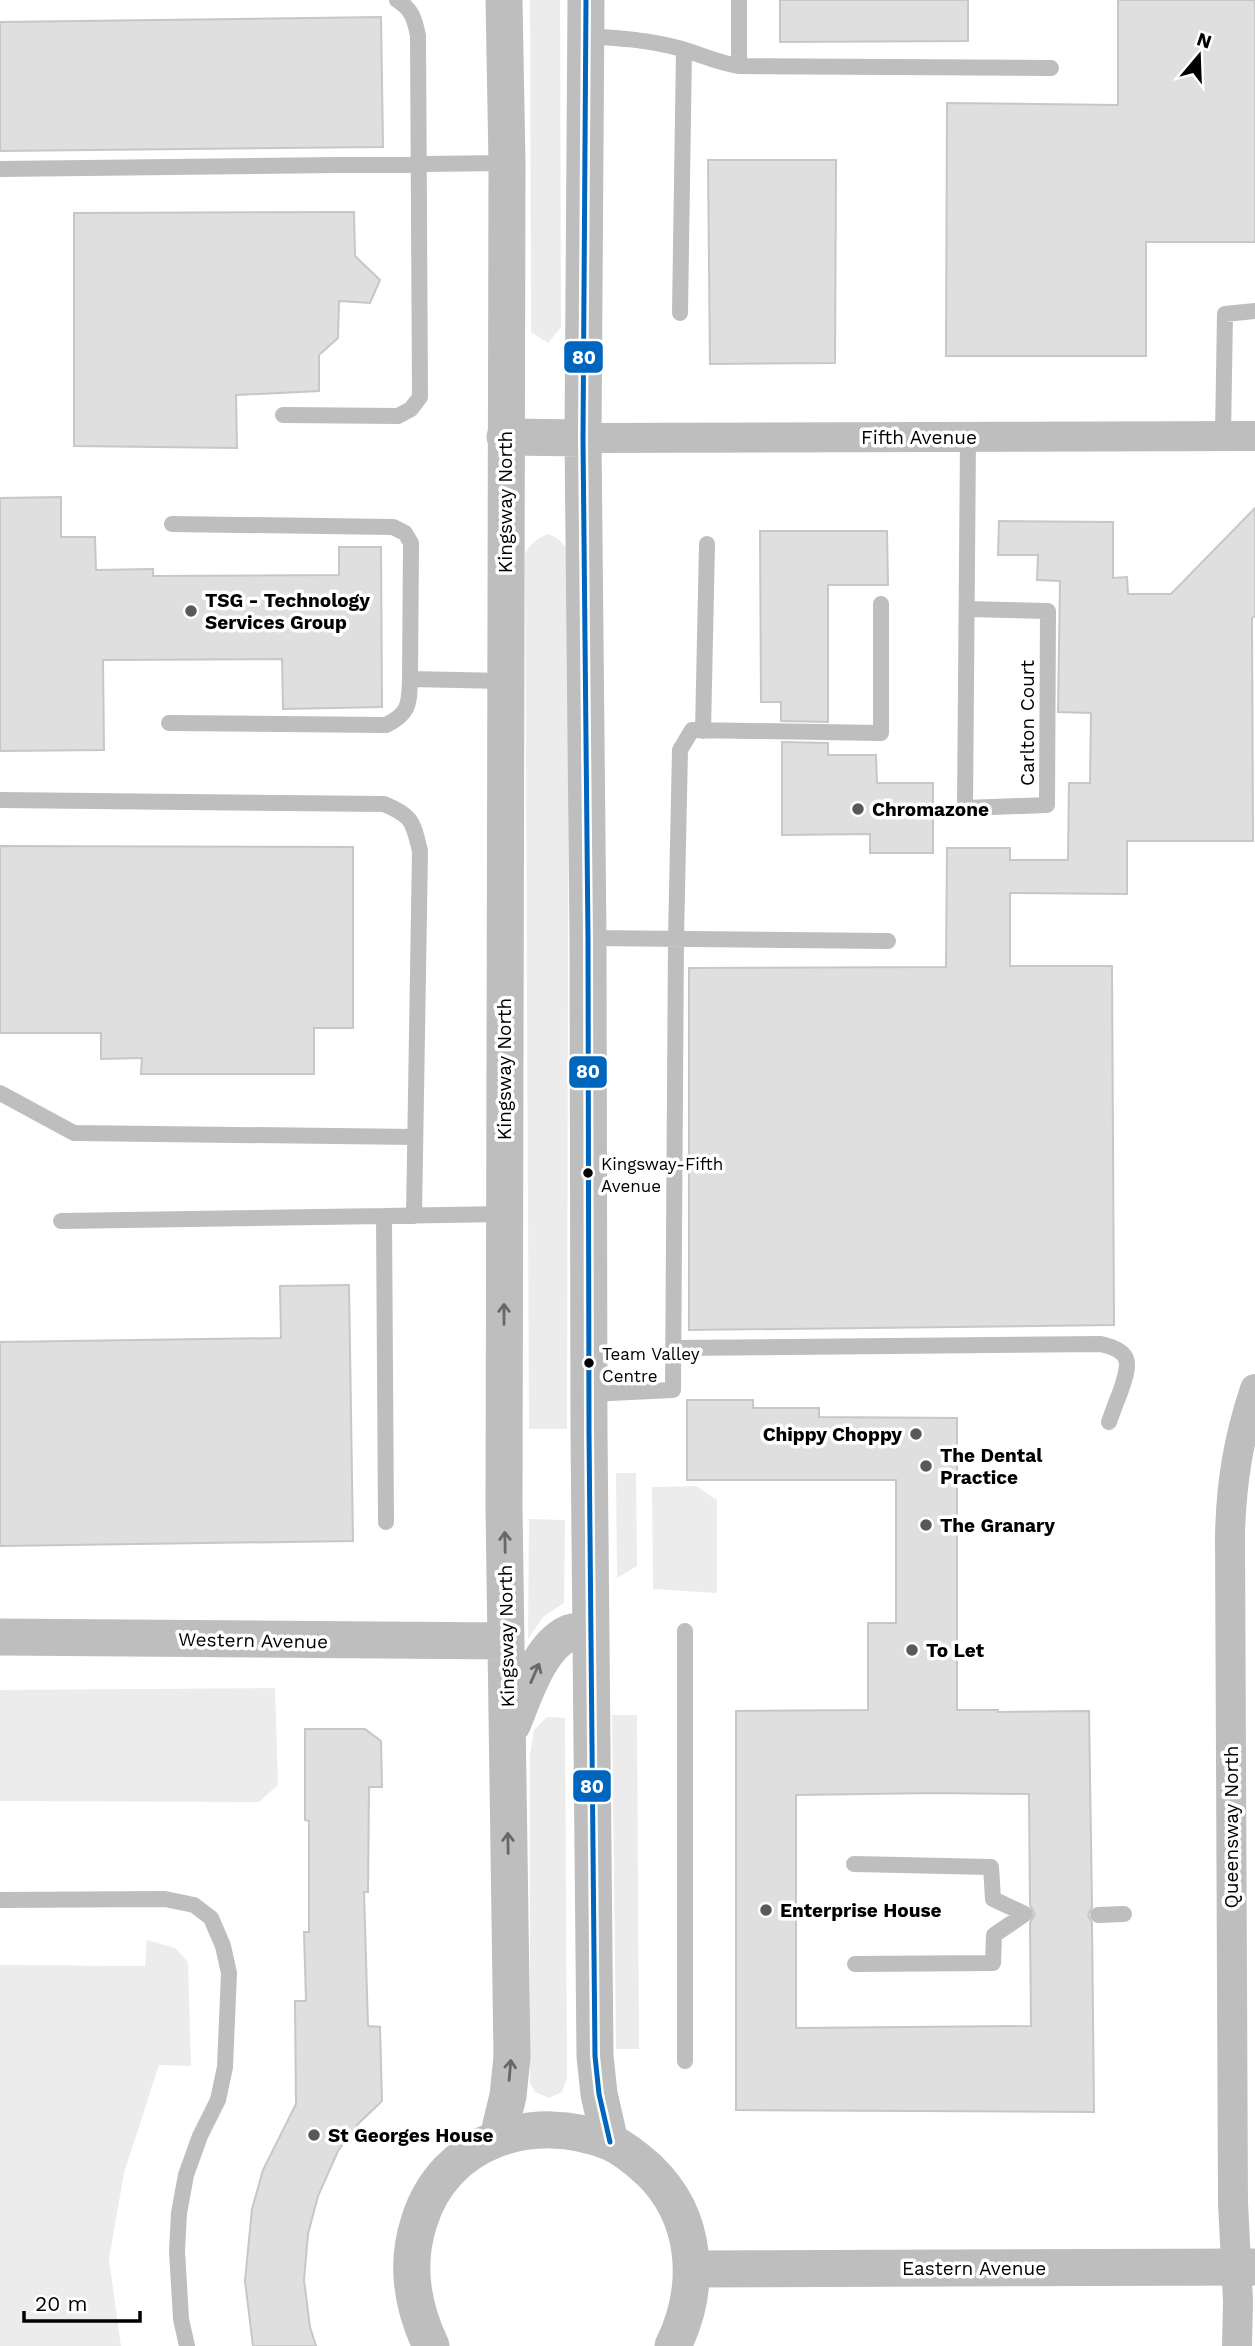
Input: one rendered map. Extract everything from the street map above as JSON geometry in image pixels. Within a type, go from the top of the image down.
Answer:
[{"type":"street","name":"Kingsway North","points":[[498,2137],[508,2096],[512,2057],[504,1214],[507,163],[504,0]]},
{"type":"street","points":[[586,0],[583,438],[589,937],[590,1630],[595,2056],[599,2094],[610,2142]]},
{"type":"street","name":"Fifth Avenue","points":[[583,438],[1255,436]]},
{"type":"street","points":[[505,437],[583,438]]},
{"type":"street","name":"Queensway North","points":[[1237,2346],[1246,2267],[1233,2203],[1231,1498],[1236,1455],[1255,1389]]},
{"type":"street","points":[[507,1735],[542,1658],[556,1642],[569,1633],[590,1630]]},
{"type":"street","name":"Western Avenue","points":[[0,1637],[506,1641]]},
{"type":"street","points":[[431,2346],[420,2323],[412,2293],[411,2268],[413,2239],[422,2211],[434,2187],[450,2168],[470,2152],[498,2137],[525,2131],[553,2130],[610,2142],[635,2157],[659,2180],[675,2202],[688,2234],[692,2269],[690,2298],[683,2326],[673,2346]]},
{"type":"street","name":"Eastern Avenue","points":[[692,2269],[1246,2267]]},
{"type":"lane","points":[[283,415],[398,416],[411,409],[421,397],[418,36],[407,6],[397,0]]},
{"type":"lane","points":[[739,0],[740,66]]},
{"type":"lane","points":[[586,36],[638,39],[684,50],[720,63],[740,66],[1051,68]]},
{"type":"lane","points":[[680,313],[684,50]]},
{"type":"lane","points":[[0,169],[507,163]]},
{"type":"lane","points":[[1223,436],[1225,314],[1255,311]]},
{"type":"lane","name":"Carlton Court","points":[[967,609],[1048,611],[1047,805],[965,808],[968,438]]},
{"type":"lane","points":[[169,723],[386,724],[402,717],[409,704],[410,679],[411,543],[405,533],[393,527],[172,524]]},
{"type":"lane","points":[[703,730],[706,544]]},
{"type":"lane","points":[[589,1394],[673,1390],[680,750],[692,730],[881,733],[881,604]]},
{"type":"lane","points":[[410,679],[505,681]]},
{"type":"lane","points":[[0,800],[384,804],[404,813],[414,827],[419,851],[414,1216]]},
{"type":"lane","points":[[589,937],[888,941]]},
{"type":"lane","points":[[0,1093],[74,1133],[415,1137]]},
{"type":"lane","points":[[61,1221],[504,1214]]},
{"type":"lane","points":[[384,1216],[386,1522]]},
{"type":"lane","points":[[673,1348],[1101,1344],[1113,1347],[1125,1355],[1129,1368],[1109,1422]]},
{"type":"lane","points":[[685,1631],[685,2061]]},
{"type":"lane","points":[[854,1864],[991,1867],[993,1899],[1025,1914],[994,1935],[993,1963],[855,1964]]},
{"type":"lane","points":[[0,1900],[165,1899],[194,1905],[211,1918],[223,1946],[229,1973],[225,2067],[218,2100],[200,2136],[186,2175],[179,2213],[177,2252],[181,2319],[187,2346]]},
{"type":"lane","points":[[1098,1915],[1124,1914]]},
{"type":"shaded area","points":[[530,0],[560,0],[561,327],[548,343],[531,332]]},
{"type":"shaded area","points":[[549,534],[569,551],[567,1429],[529,1429],[525,554],[535,541]]},
{"type":"shaded area","points":[[616,1473],[636,1473],[637,1566],[617,1578]]},
{"type":"shaded area","points":[[696,1486],[717,1500],[717,1593],[653,1589],[652,1487]]},
{"type":"shaded area","points":[[529,1519],[565,1520],[564,1603],[543,1617],[528,1639]]},
{"type":"shaded area","points":[[275,1688],[278,1785],[259,1802],[0,1801],[0,1690]]},
{"type":"shaded area","points":[[612,1715],[637,1715],[639,2049],[616,2049]]},
{"type":"shaded area","points":[[547,1717],[565,1718],[567,2078],[562,2092],[549,2098],[535,2092],[530,2083],[530,1754],[534,1730]]},
{"type":"shaded area","points":[[147,1940],[175,1948],[188,1962],[191,2066],[159,2065],[124,2173],[109,2259],[121,2346],[0,2346],[0,1965],[145,1966]]},
{"type":"building","points":[[780,0],[968,0],[968,41],[780,42]]},
{"type":"building","points":[[1118,0],[1255,0],[1255,242],[1146,242],[1146,356],[946,356],[947,103],[1118,105]]},
{"type":"building","points":[[381,17],[383,147],[0,151],[0,22]]},
{"type":"building","points":[[708,160],[836,160],[835,363],[710,364]]},
{"type":"building","points":[[354,212],[355,256],[380,280],[370,303],[339,301],[338,338],[319,355],[319,391],[236,395],[237,448],[74,446],[74,213]]},
{"type":"building","name":"TSG - Technology Services Group","points":[[61,497],[61,537],[95,537],[96,570],[153,569],[153,576],[339,575],[339,547],[381,547],[382,707],[283,709],[282,659],[103,660],[104,750],[0,751],[0,498]]},
{"type":"building","points":[[1255,508],[1255,616],[1252,618],[1253,841],[1127,841],[1127,894],[1010,893],[1010,966],[1112,966],[1114,1325],[689,1330],[689,968],[946,967],[947,848],[1010,848],[1010,860],[1068,860],[1069,783],[1090,783],[1091,713],[1058,712],[1060,581],[1037,580],[1038,555],[998,555],[999,521],[1113,522],[1113,578],[1127,577],[1128,594],[1171,594]]},
{"type":"building","points":[[760,531],[887,531],[888,585],[828,585],[828,722],[781,721],[781,702],[761,702]]},
{"type":"building","name":"Chromazone","points":[[782,742],[828,743],[828,755],[876,755],[877,783],[933,783],[933,853],[870,853],[870,834],[782,835]]},
{"type":"building","points":[[0,846],[353,847],[353,1028],[314,1028],[314,1074],[141,1074],[142,1058],[101,1059],[101,1033],[0,1033]]},
{"type":"building","points":[[349,1285],[353,1541],[0,1546],[0,1342],[281,1338],[280,1286]]},
{"type":"building","points":[[687,1400],[753,1400],[753,1408],[819,1408],[819,1417],[957,1418],[957,1710],[1089,1711],[1092,1907],[1088,1915],[1092,1923],[1094,2112],[736,2110],[736,1711],[868,1710],[868,1623],[896,1623],[896,1480],[687,1480]],"holes":[[[1029,1794],[1030,1905],[1035,1914],[1030,1923],[1031,2026],[796,2028],[796,1795]]]},
{"type":"building","name":"St Georges House","points":[[305,1729],[365,1729],[381,1741],[382,1787],[369,1787],[368,1892],[364,1892],[368,2026],[380,2027],[382,2101],[359,2123],[338,2151],[318,2196],[308,2234],[304,2280],[310,2327],[316,2346],[253,2346],[245,2281],[252,2209],[263,2170],[296,2104],[295,2001],[306,2001],[304,1932],[309,1932],[309,1821],[305,1820]]},
{"type":"transit line","name":"80","points":[[586,0],[583,438],[595,2056],[599,2094],[610,2142]]},
{"type":"place","name":"TSG - Technology Services Group","points":[[191,611]]},
{"type":"place","name":"Chromazone","points":[[858,809]]},
{"type":"place","name":"Kingsway-Fifth Avenue","points":[[588,1173]]},
{"type":"place","name":"Team Valley Centre","points":[[589,1363]]},
{"type":"place","name":"Chippy Choppy","points":[[916,1434]]},
{"type":"place","name":"The Dental Practice","points":[[926,1466]]},
{"type":"place","name":"The Granary","points":[[926,1525]]},
{"type":"place","name":"To Let","points":[[912,1650]]},
{"type":"place","name":"Enterprise House","points":[[766,1910]]},
{"type":"place","name":"St Georges House","points":[[314,2135]]}]
